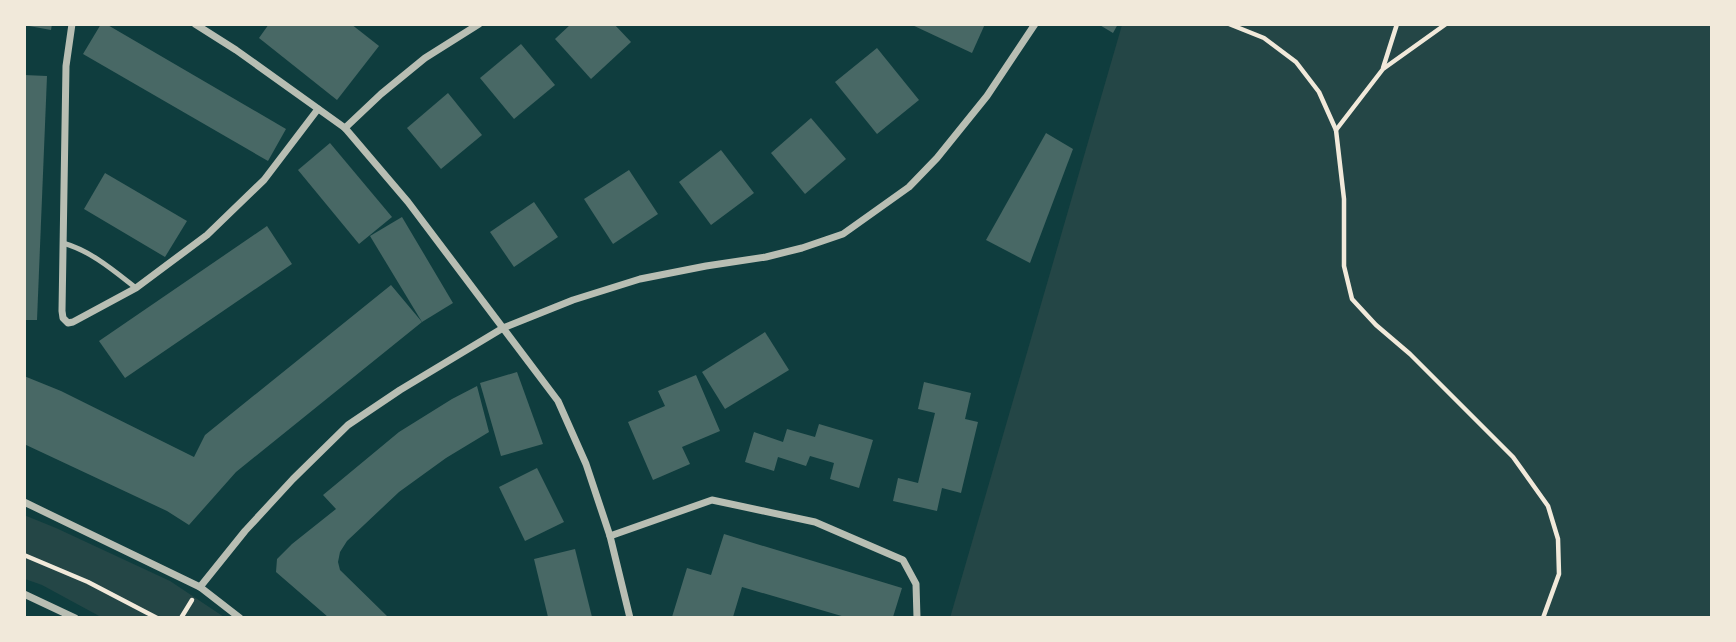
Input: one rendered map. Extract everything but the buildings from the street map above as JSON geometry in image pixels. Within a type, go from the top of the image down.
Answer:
[{"type":"street","points":[[72,24],[66,66],[62,311],[65,321],[73,323],[136,289],[206,234],[264,180],[318,108]]},
{"type":"street","points":[[195,24],[345,128],[408,202],[558,401],[586,464],[610,536],[630,618]]},
{"type":"street","points":[[345,128],[425,58],[479,24]]},
{"type":"street","points":[[200,587],[245,531],[348,425],[503,328],[573,300],[640,279],[766,257],[843,234],[909,187],[937,158],[987,96],[1035,24]]},
{"type":"street","points":[[610,536],[712,500],[815,522],[903,560],[916,584],[917,618]]},
{"type":"street","points":[[24,502],[200,587],[240,618]]},
{"type":"street","points":[[24,594],[75,618]]},
{"type":"lane","points":[[63,243],[79,247],[136,289]]},
{"type":"path","points":[[1229,24],[1264,38],[1296,62],[1319,92],[1336,130],[1344,199],[1344,266],[1352,299],[1513,457],[1548,506],[1558,539],[1559,575],[1543,618]]},
{"type":"path","points":[[1382,69],[1397,24]]},
{"type":"path","points":[[1336,130],[1382,69],[1446,24]]},
{"type":"path","points":[[24,555],[88,582],[158,618]]},
{"type":"shaded area","points":[[1122,25],[1711,25],[1711,617],[950,618]]},
{"type":"shaded area","points":[[24,515],[170,581],[224,617],[101,617],[42,585],[25,579]]}]
